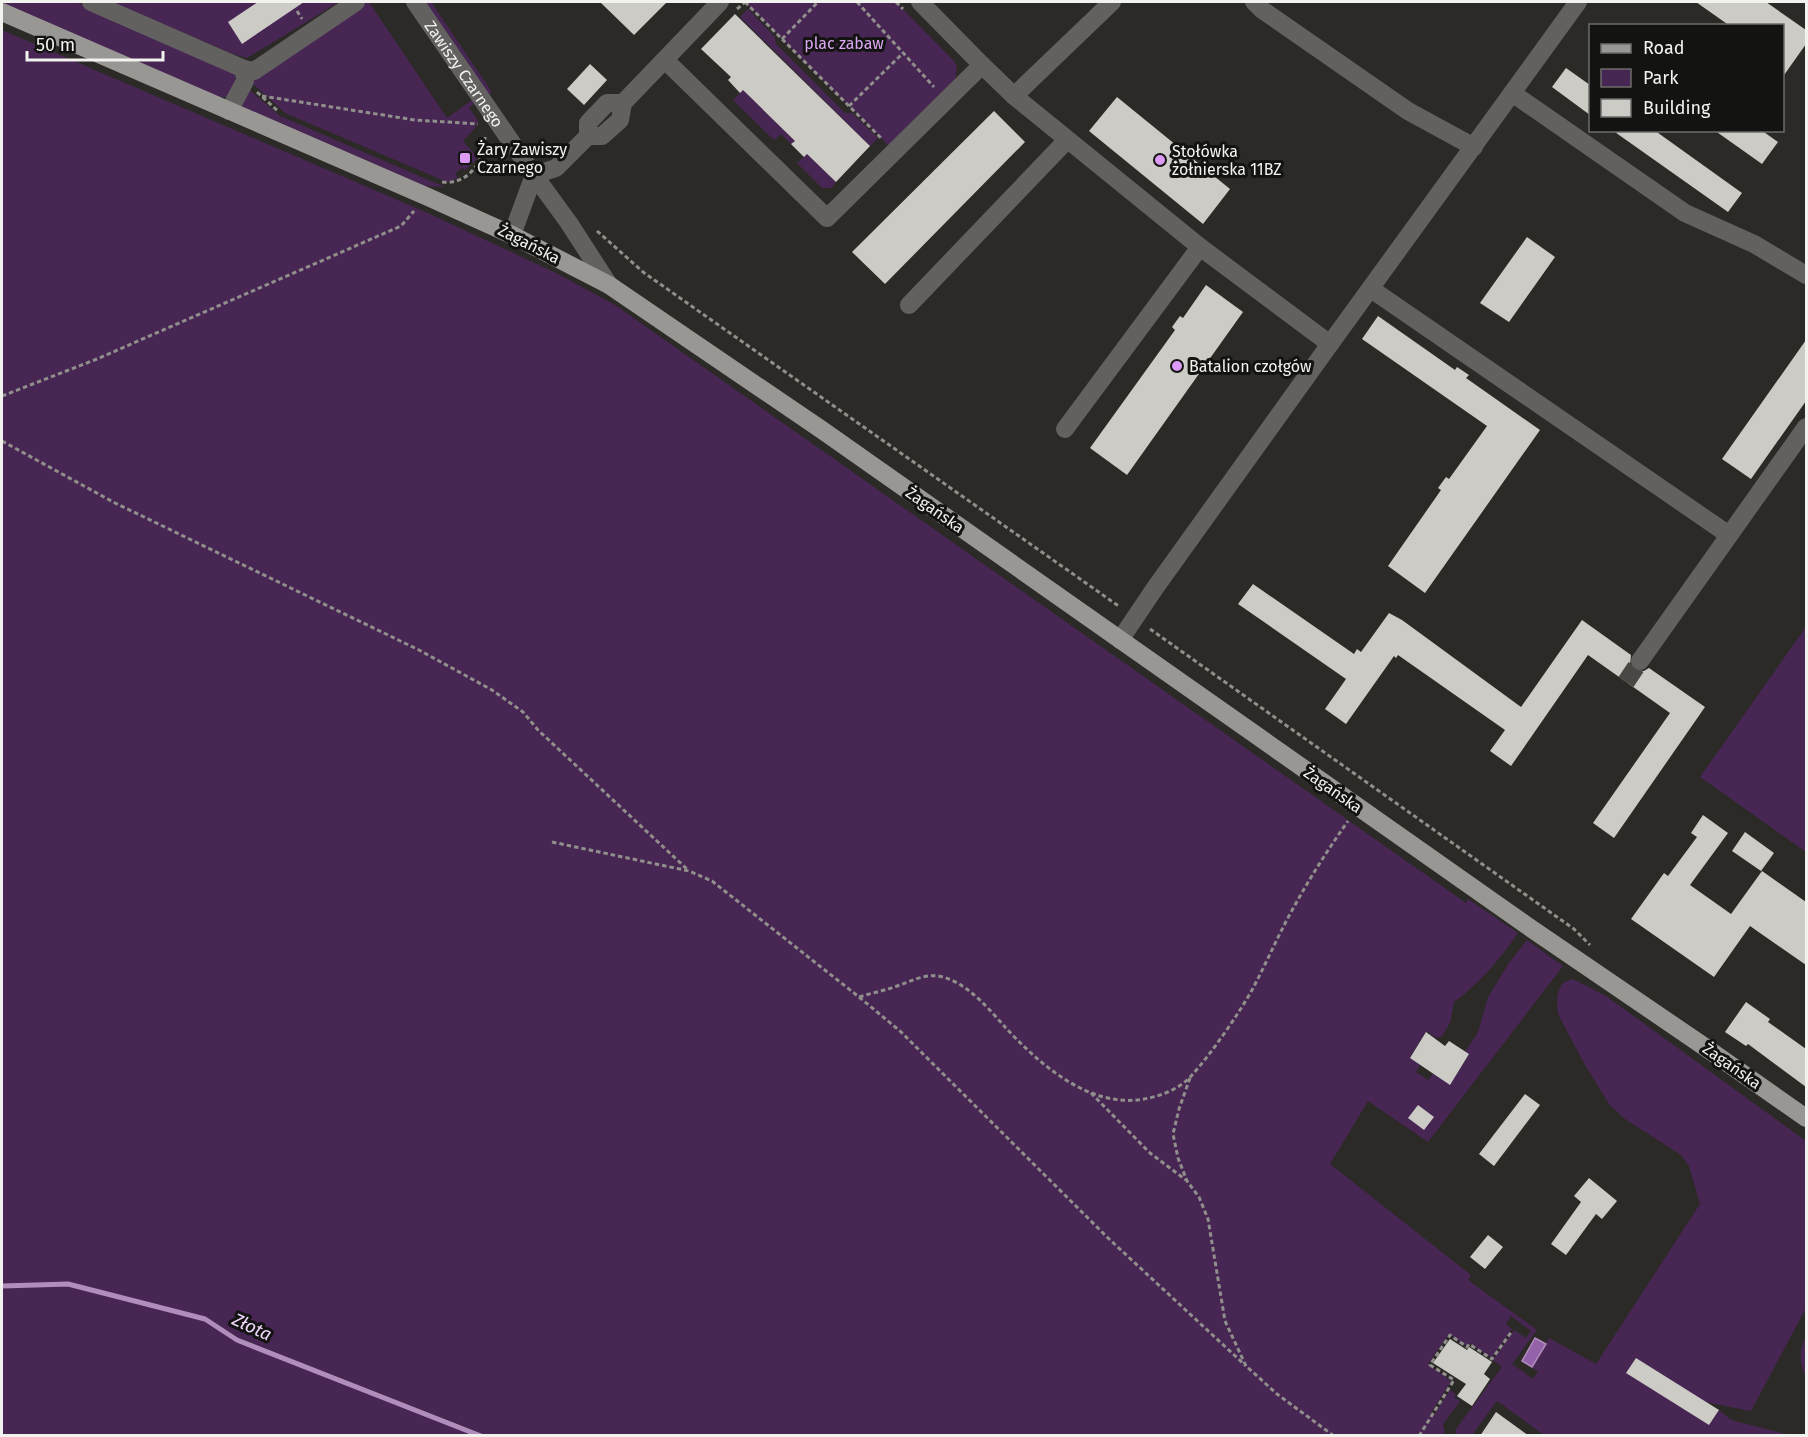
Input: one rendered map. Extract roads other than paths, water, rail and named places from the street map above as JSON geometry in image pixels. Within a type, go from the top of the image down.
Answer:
[{"type":"main road","name":"Żagańska","points":[[2,12],[428,196],[512,235],[609,285],[803,417],[1357,807],[1806,1118]]},
{"type":"street","points":[[90,2],[244,75]]},
{"type":"street","points":[[229,111],[244,75],[254,71],[356,2]]},
{"type":"street","name":"Zawiszy Czarnego","points":[[415,2],[609,285]]},
{"type":"street","points":[[920,2],[1014,96],[1200,246],[1330,344]]},
{"type":"street","points":[[1014,96],[1112,2]]},
{"type":"street","points":[[1254,2],[1408,111],[1474,147]]},
{"type":"street","points":[[1120,640],[1330,344],[1578,2]]},
{"type":"street","points":[[512,235],[534,175],[556,168],[588,136],[602,136],[620,120],[623,103],[665,60],[728,6]]},
{"type":"street","points":[[665,60],[827,218],[982,65]]},
{"type":"street","points":[[1512,93],[1685,213],[1754,244],[1806,275]]},
{"type":"street","points":[[909,305],[1067,140]]},
{"type":"street","points":[[1065,429],[1200,246]]},
{"type":"street","points":[[1371,289],[1730,535]]},
{"type":"street","points":[[1640,662],[1806,427]]},
{"type":"waterway","name":"Złota","points":[[2,1286],[68,1284],[205,1319],[237,1340],[481,1436]]},
{"type":"tunnel","points":[[1626,682],[1640,661]]},
{"type":"place","name":"Żary Zawiszy Czarnego","points":[[465,158]]},
{"type":"place","name":"Stołówka żołnierska 11BZ","points":[[1160,160]]},
{"type":"place","name":"Batalion czołgów","points":[[1177,366]]},
{"type":"park label","name":"plac zabaw","points":[[844,43]]}]
